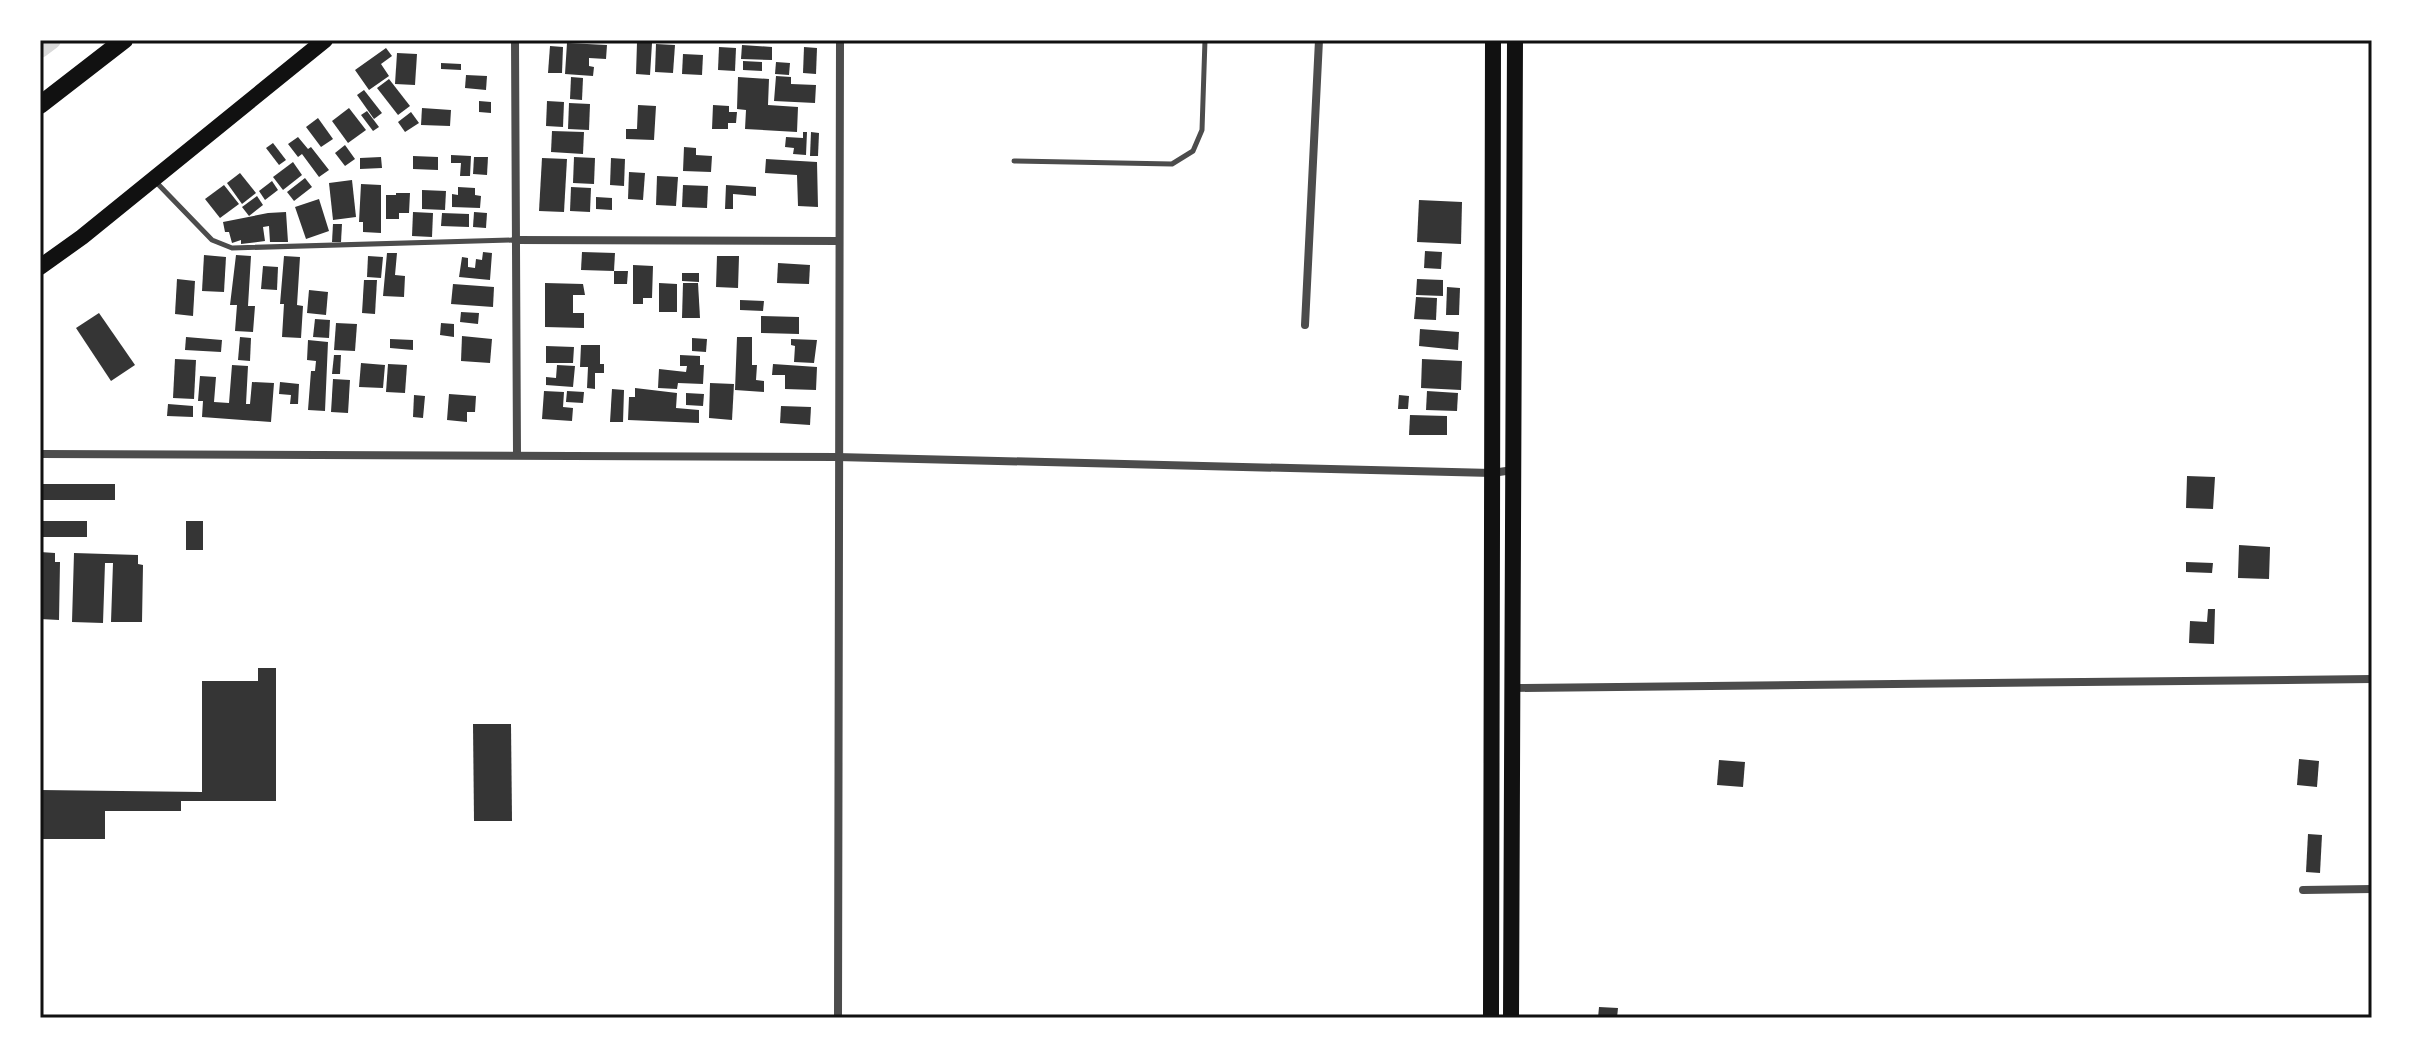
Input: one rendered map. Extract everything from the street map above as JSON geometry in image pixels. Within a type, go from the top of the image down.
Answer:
[{"type":"highway","points":[[40,105],[124,40]]},
{"type":"main road","points":[[40,267],[82,237],[325,40]]},
{"type":"main road","points":[[1491,1018],[1493,40]]},
{"type":"main road","points":[[1511,1018],[1515,40]]},
{"type":"street","points":[[515,40],[517,454]]},
{"type":"street","points":[[838,1018],[840,40]]},
{"type":"street","points":[[1305,325],[1319,40]]},
{"type":"street","points":[[515,240],[839,241]]},
{"type":"street","points":[[40,454],[837,457],[1492,473],[1513,470]]},
{"type":"street","points":[[1512,688],[2372,679]]},
{"type":"street","points":[[2303,890],[2372,889]]},
{"type":"lane","points":[[1014,161],[1172,164],[1193,151],[1202,130],[1205,40]]},
{"type":"lane","points":[[153,179],[212,240],[232,248],[515,240]]},
{"type":"building","points":[[567,43],[607,45],[606,59],[589,58],[589,66],[594,67],[593,76],[565,74]]},
{"type":"building","points":[[637,43],[652,43],[650,75],[636,74]]},
{"type":"building","points":[[656,44],[675,45],[673,73],[655,72]]},
{"type":"building","points":[[742,45],[772,47],[772,60],[741,59]]},
{"type":"building","points":[[550,46],[563,47],[562,73],[548,73]]},
{"type":"building","points":[[719,47],[736,48],[735,71],[718,70]]},
{"type":"building","points":[[804,47],[817,48],[816,74],[803,73]]},
{"type":"building","points":[[386,48],[392,56],[381,64],[389,76],[369,90],[355,70]]},
{"type":"building","points":[[397,53],[417,54],[415,85],[395,84]]},
{"type":"building","points":[[683,54],[703,55],[702,75],[682,74]]},
{"type":"building","points":[[743,61],[762,62],[762,71],[743,70]]},
{"type":"building","points":[[776,62],[790,63],[789,75],[775,74]]},
{"type":"building","points":[[441,63],[461,64],[461,70],[441,69]]},
{"type":"building","points":[[466,75],[487,76],[486,90],[465,88]]},
{"type":"building","points":[[776,76],[791,77],[791,84],[816,85],[815,103],[774,101]]},
{"type":"building","points":[[571,77],[583,78],[582,100],[570,99]]},
{"type":"building","points":[[738,77],[769,79],[768,105],[798,107],[797,132],[745,129],[746,110],[737,109]]},
{"type":"building","points":[[389,79],[410,106],[398,115],[377,88]]},
{"type":"building","points":[[364,90],[382,113],[374,119],[357,95]]},
{"type":"building","points":[[479,101],[491,102],[491,113],[479,112]]},
{"type":"building","points":[[547,101],[564,102],[563,127],[546,126]]},
{"type":"building","points":[[569,103],[590,104],[589,130],[568,129]]},
{"type":"building","points":[[638,105],[656,106],[654,140],[626,139],[626,129],[637,129]]},
{"type":"building","points":[[713,105],[729,106],[729,112],[737,112],[736,123],[728,123],[728,129],[712,129]]},
{"type":"building","points":[[349,108],[366,130],[348,143],[332,121]]},
{"type":"building","points":[[422,108],[451,110],[450,126],[421,125]]},
{"type":"building","points":[[367,111],[379,127],[373,131],[361,115]]},
{"type":"building","points":[[411,112],[419,123],[405,132],[398,122]]},
{"type":"building","points":[[318,118],[333,139],[321,147],[306,127]]},
{"type":"building","points":[[552,131],[584,132],[583,154],[551,152]]},
{"type":"building","points":[[803,132],[807,132],[806,155],[793,154],[794,148],[785,147],[786,137],[803,138]]},
{"type":"building","points":[[811,132],[819,133],[818,156],[810,156]]},
{"type":"building","points":[[298,137],[308,149],[311,147],[329,170],[319,177],[302,154],[298,157],[288,144]]},
{"type":"building","points":[[273,143],[286,160],[279,165],[266,148]]},
{"type":"building","points":[[345,145],[355,159],[345,166],[335,153]]},
{"type":"building","points":[[684,147],[696,148],[696,155],[712,156],[711,172],[683,171]]},
{"type":"building","points":[[451,155],[471,156],[470,176],[460,176],[461,163],[451,163]]},
{"type":"building","points":[[413,156],[438,157],[438,170],[413,169]]},
{"type":"building","points":[[381,157],[382,168],[360,169],[360,158]]},
{"type":"building","points":[[474,157],[488,157],[487,175],[473,174]]},
{"type":"building","points":[[574,157],[595,158],[594,184],[573,183]]},
{"type":"building","points":[[542,158],[567,159],[564,212],[539,211]]},
{"type":"building","points":[[611,158],[625,159],[624,186],[610,185]]},
{"type":"building","points":[[766,159],[817,162],[818,207],[798,206],[797,175],[765,173]]},
{"type":"building","points":[[293,162],[302,175],[283,190],[273,177]]},
{"type":"building","points":[[629,172],[645,173],[643,200],[628,199]]},
{"type":"building","points":[[240,173],[256,193],[242,204],[227,183]]},
{"type":"building","points":[[657,176],[678,177],[676,206],[656,205]]},
{"type":"building","points":[[305,178],[312,187],[294,201],[287,192]]},
{"type":"building","points":[[352,180],[356,217],[333,220],[329,183]]},
{"type":"building","points":[[272,181],[278,190],[265,200],[259,191]]},
{"type":"building","points":[[361,184],[381,185],[381,233],[363,232],[363,222],[359,222]]},
{"type":"building","points":[[224,185],[239,204],[220,218],[205,199]]},
{"type":"building","points":[[683,185],[708,186],[707,208],[682,207]]},
{"type":"building","points":[[726,185],[756,187],[756,196],[733,194],[733,209],[725,209]]},
{"type":"building","points":[[458,187],[475,188],[475,195],[481,196],[480,208],[452,207],[452,194],[458,195]]},
{"type":"building","points":[[571,187],[591,188],[590,212],[570,211]]},
{"type":"building","points":[[422,190],[446,191],[445,210],[422,209]]},
{"type":"building","points":[[410,193],[409,213],[399,213],[399,219],[386,219],[386,195]]},
{"type":"building","points":[[257,196],[263,205],[249,216],[242,207]]},
{"type":"building","points":[[596,197],[612,198],[612,210],[596,209]]},
{"type":"building","points":[[319,199],[329,231],[306,239],[295,207]]},
{"type":"building","points":[[1419,200],[1462,202],[1461,244],[1417,242]]},
{"type":"building","points":[[286,212],[288,242],[270,242],[269,226],[263,227],[265,241],[241,244],[241,240],[232,243],[229,232],[225,232],[223,222]]},
{"type":"building","points":[[413,212],[433,213],[432,237],[412,236]]},
{"type":"building","points":[[474,212],[487,213],[486,228],[473,227]]},
{"type":"building","points":[[442,213],[469,214],[469,227],[441,226]]},
{"type":"building","points":[[333,224],[342,224],[341,242],[332,242]]},
{"type":"building","points":[[1425,251],[1442,252],[1441,269],[1424,268]]},
{"type":"building","points":[[483,252],[492,253],[490,280],[459,277],[462,257],[468,258],[468,267],[475,268],[476,259],[482,260]]},
{"type":"building","points":[[582,252],[615,253],[614,271],[581,270]]},
{"type":"building","points":[[387,253],[397,253],[395,275],[405,276],[404,297],[383,296]]},
{"type":"building","points":[[204,255],[226,257],[224,292],[202,291]]},
{"type":"building","points":[[236,255],[251,256],[248,306],[255,306],[253,332],[235,331],[237,305],[230,305]]},
{"type":"building","points":[[284,256],[300,257],[297,305],[303,306],[301,338],[282,337],[284,304],[280,304]]},
{"type":"building","points":[[368,256],[383,257],[381,278],[367,277]]},
{"type":"building","points":[[717,256],[739,256],[738,288],[716,287]]},
{"type":"building","points":[[778,263],[810,265],[809,284],[777,283]]},
{"type":"building","points":[[633,265],[653,266],[652,298],[643,298],[643,304],[633,304]]},
{"type":"building","points":[[263,266],[278,267],[277,290],[261,289]]},
{"type":"building","points":[[614,271],[628,271],[627,284],[614,284]]},
{"type":"building","points":[[682,273],[699,273],[699,282],[682,281]]},
{"type":"building","points":[[177,279],[195,281],[193,316],[175,314]]},
{"type":"building","points":[[1417,279],[1443,280],[1443,296],[1416,295]]},
{"type":"building","points":[[364,280],[377,280],[375,314],[362,313]]},
{"type":"building","points":[[545,283],[583,284],[585,295],[573,295],[573,313],[584,313],[584,328],[545,327]]},
{"type":"building","points":[[659,283],[677,284],[677,312],[659,312]]},
{"type":"building","points":[[683,283],[698,283],[700,318],[682,318]]},
{"type":"building","points":[[453,284],[494,287],[493,307],[451,304]]},
{"type":"building","points":[[1447,287],[1460,288],[1459,315],[1446,315]]},
{"type":"building","points":[[309,290],[328,292],[326,315],[307,313]]},
{"type":"building","points":[[1416,297],[1437,298],[1436,320],[1414,319]]},
{"type":"building","points":[[740,300],[764,301],[763,311],[740,310]]},
{"type":"building","points":[[461,312],[479,313],[478,324],[460,322]]},
{"type":"building","points":[[99,313],[135,365],[111,381],[76,328]]},
{"type":"building","points":[[761,316],[799,317],[799,334],[761,333]]},
{"type":"building","points":[[315,319],[330,320],[329,338],[313,337]]},
{"type":"building","points":[[336,323],[357,324],[355,351],[334,350]]},
{"type":"building","points":[[441,323],[454,324],[454,337],[440,335]]},
{"type":"building","points":[[1420,329],[1459,332],[1458,350],[1419,346]]},
{"type":"building","points":[[462,336],[492,339],[490,363],[461,361]]},
{"type":"building","points":[[186,337],[222,340],[221,352],[185,350]]},
{"type":"building","points":[[240,337],[251,338],[250,361],[238,360]]},
{"type":"building","points":[[737,337],[752,337],[752,365],[757,365],[756,380],[764,381],[764,392],[735,390]]},
{"type":"building","points":[[692,338],[707,339],[706,352],[692,351]]},
{"type":"building","points":[[390,339],[413,340],[413,350],[390,348]]},
{"type":"building","points":[[791,339],[817,340],[814,363],[794,362],[795,346],[791,345]]},
{"type":"building","points":[[308,340],[328,342],[325,411],[308,410],[311,371],[315,371],[316,361],[307,360]]},
{"type":"building","points":[[581,345],[600,345],[600,364],[604,364],[604,373],[595,373],[595,389],[587,388],[588,367],[580,367]]},
{"type":"building","points":[[546,346],[574,347],[573,363],[546,363]]},
{"type":"building","points":[[334,355],[341,355],[340,374],[332,374]]},
{"type":"building","points":[[680,355],[700,356],[700,365],[704,365],[703,384],[678,383],[677,389],[658,388],[659,369],[686,372],[687,366],[680,366]]},
{"type":"building","points":[[175,359],[196,360],[194,399],[173,398]]},
{"type":"building","points":[[1422,359],[1462,361],[1461,390],[1421,388]]},
{"type":"building","points":[[361,363],[385,365],[383,388],[359,387]]},
{"type":"building","points":[[388,364],[407,365],[405,393],[386,392]]},
{"type":"building","points":[[773,364],[817,367],[816,390],[785,389],[785,375],[772,375]]},
{"type":"building","points":[[232,365],[248,366],[246,404],[250,404],[252,382],[274,383],[271,422],[202,417],[203,401],[198,401],[200,376],[216,377],[214,402],[229,403]]},
{"type":"building","points":[[557,365],[575,366],[573,387],[546,385],[546,377],[556,378]]},
{"type":"building","points":[[333,379],[350,380],[348,413],[331,412]]},
{"type":"building","points":[[280,382],[299,384],[298,404],[290,404],[291,395],[279,394]]},
{"type":"building","points":[[710,383],[734,384],[732,420],[709,418]]},
{"type":"building","points":[[635,388],[677,393],[676,408],[699,410],[699,423],[628,420],[629,397],[635,397]]},
{"type":"building","points":[[612,389],[624,390],[623,422],[610,422]]},
{"type":"building","points":[[544,391],[564,392],[563,407],[573,408],[572,421],[542,419]]},
{"type":"building","points":[[567,391],[584,392],[583,403],[566,402]]},
{"type":"building","points":[[1427,391],[1458,393],[1457,411],[1426,410]]},
{"type":"building","points":[[686,393],[704,394],[703,406],[686,405]]},
{"type":"building","points":[[449,394],[476,396],[475,412],[467,412],[467,422],[447,420]]},
{"type":"building","points":[[414,395],[425,396],[423,418],[413,417]]},
{"type":"building","points":[[1399,395],[1409,396],[1408,409],[1398,409]]},
{"type":"building","points":[[168,404],[193,406],[193,417],[167,416]]},
{"type":"building","points":[[781,406],[811,407],[810,425],[780,423]]},
{"type":"building","points":[[1410,415],[1447,416],[1447,435],[1409,435]]},
{"type":"building","points":[[2187,476],[2215,477],[2213,509],[2186,508]]},
{"type":"building","points":[[40,484],[115,484],[115,500],[40,500]]},
{"type":"building","points":[[40,521],[87,521],[87,537],[40,537]]},
{"type":"building","points":[[186,521],[203,521],[203,550],[186,550]]},
{"type":"building","points":[[2239,545],[2270,547],[2269,579],[2238,578]]},
{"type":"building","points":[[40,552],[55,553],[55,562],[60,562],[59,620],[40,619]]},
{"type":"building","points":[[74,553],[138,555],[138,564],[143,565],[142,622],[111,622],[113,563],[105,563],[103,623],[72,622]]},
{"type":"building","points":[[2186,562],[2213,563],[2212,573],[2186,572]]},
{"type":"building","points":[[2208,609],[2215,609],[2214,644],[2189,643],[2190,621],[2207,622]]},
{"type":"building","points":[[258,668],[276,668],[276,801],[181,801],[181,811],[105,811],[105,839],[40,839],[40,790],[202,792],[202,681],[258,681]]},
{"type":"building","points":[[473,724],[511,724],[512,821],[474,821]]},
{"type":"building","points":[[2299,759],[2319,761],[2317,787],[2297,785]]},
{"type":"building","points":[[1719,760],[1745,762],[1743,787],[1717,785]]},
{"type":"building","points":[[2308,834],[2322,835],[2320,873],[2306,872]]},
{"type":"building","points":[[1599,1007],[1618,1008],[1617,1018],[1598,1018]]},
{"type":"waterway","points":[[40,49],[52,40]]}]
